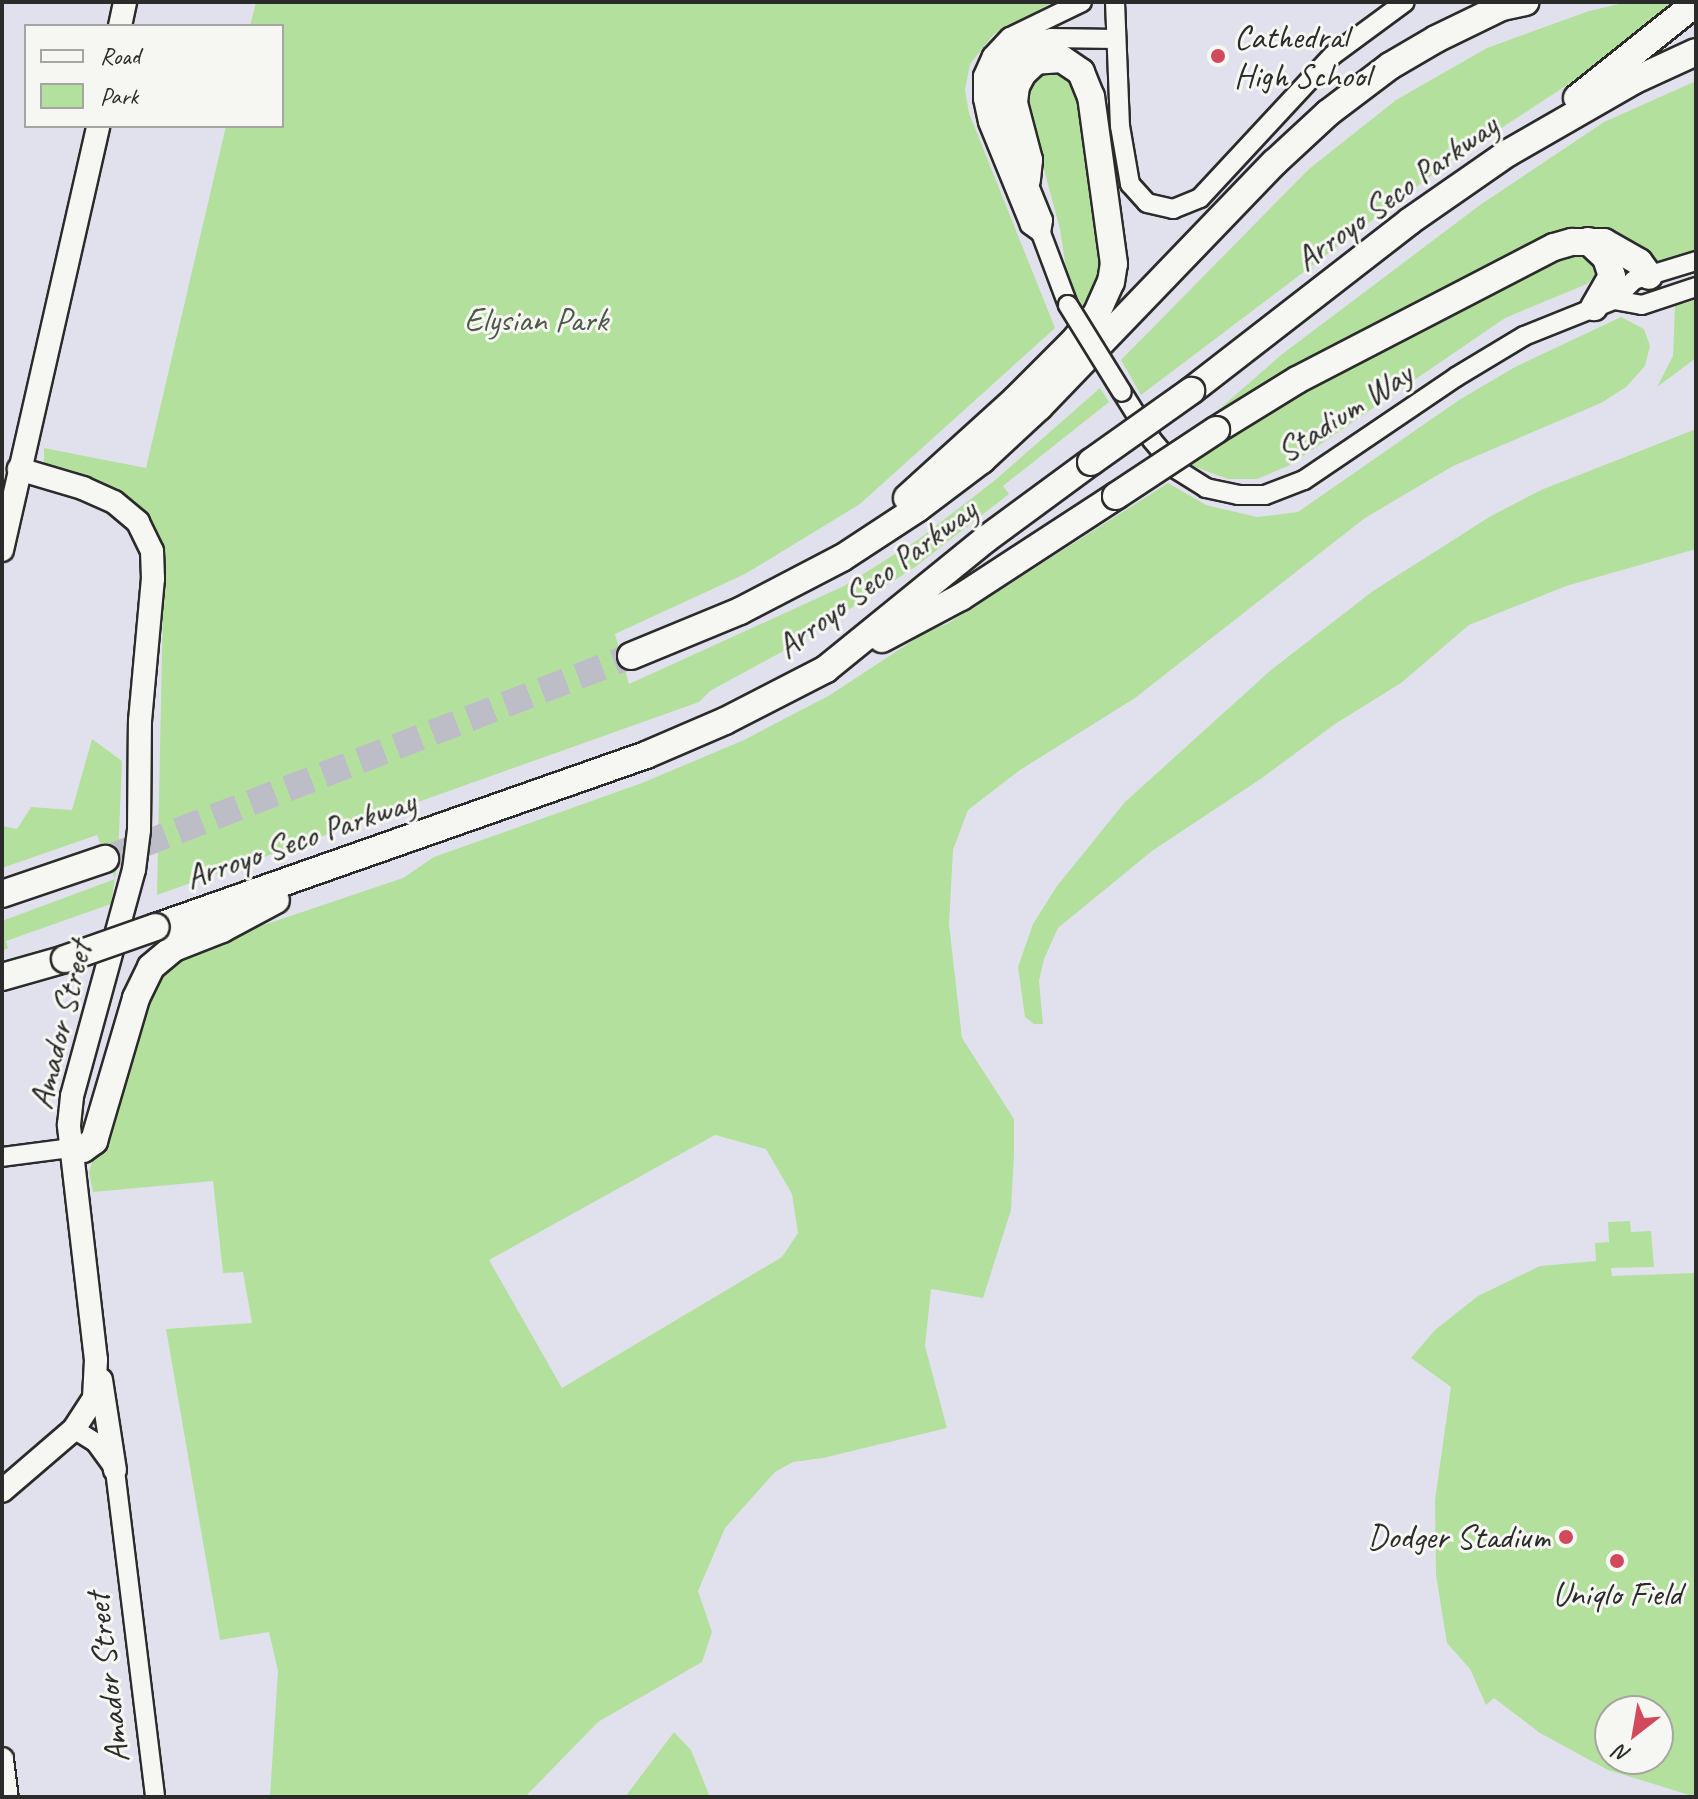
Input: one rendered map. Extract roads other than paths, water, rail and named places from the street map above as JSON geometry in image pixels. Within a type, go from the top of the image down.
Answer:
[{"type":"highway","name":"Arroyo Seco Parkway","points":[[631,656],[740,611],[842,558],[918,508],[982,460],[1039,407],[1274,163],[1328,113],[1390,66],[1513,4]]},
{"type":"highway","points":[[1508,153],[1695,4]]},
{"type":"highway","name":"Arroyo Seco Parkway","points":[[2,977],[65,959],[335,867],[646,755],[725,721],[826,669],[986,539],[1191,391],[1410,221],[1508,153],[1633,81],[1696,52]]},
{"type":"highway","points":[[842,558],[1015,400],[1073,342],[1096,315],[1107,294],[1114,264],[1091,97],[1081,72],[1062,59],[1036,61],[1023,73],[1016,86],[1014,103],[1029,160],[1027,180]]},
{"type":"highway","points":[[1588,241],[1606,258],[1612,276],[1604,304]]},
{"type":"highway","points":[[826,669],[961,597],[1297,380],[1554,247],[1588,241],[1624,250],[1646,268],[1649,276]]},
{"type":"highway","points":[[2,894],[105,859]]},
{"type":"highway","points":[[70,1148],[83,1149],[94,1141],[136,998],[151,967],[162,955],[222,929],[335,867]]},
{"type":"highway","points":[[2,874],[60,876]]},
{"type":"main road","points":[[120,24],[125,2]]},
{"type":"main road","points":[[2,550],[98,128]]},
{"type":"main road","name":"Amador Street","points":[[2,1491],[74,1429],[94,1398],[96,1360],[70,1148],[72,1096],[126,902],[139,830],[140,721],[152,551],[138,522],[114,502],[83,488],[19,469]]},
{"type":"main road","points":[[96,1360],[108,1409],[115,1470]]},
{"type":"main road","points":[[2,1759],[7,1797]]},
{"type":"street","name":"Stadium Way","points":[[1041,233],[1030,225],[988,122],[983,99],[983,76],[992,56],[1010,37],[1082,2]]},
{"type":"street","points":[[1115,2],[1120,126],[1130,184],[1147,203],[1163,209],[1181,208],[1200,198],[1333,55],[1405,2]]},
{"type":"street","name":"Stadium Way","points":[[1116,39],[1041,38],[1023,45],[1004,65],[996,85],[997,103],[1043,220],[1041,233],[1068,305],[1152,440],[1176,469],[1206,488],[1238,495],[1265,495],[1304,480],[1501,349],[1557,320],[1604,304],[1634,280],[1696,261]]},
{"type":"street","name":"Stadium Way","points":[[1604,304],[1642,305],[1696,287]]},
{"type":"street","points":[[2,1157],[70,1148]]},
{"type":"street","points":[[74,1429],[95,1442],[115,1470]]},
{"type":"street","name":"Amador Street","points":[[115,1470],[155,1797]]},
{"type":"tunnel","points":[[105,859],[631,656]]},
{"type":"place","name":"Cathedral High School","points":[[1218,56]]},
{"type":"place","name":"Dodger Stadium","points":[[1566,1537]]},
{"type":"place","name":"Uniqlo Field","points":[[1617,1561]]},
{"type":"park label","name":"Elysian Park","points":[[536,320]]}]
